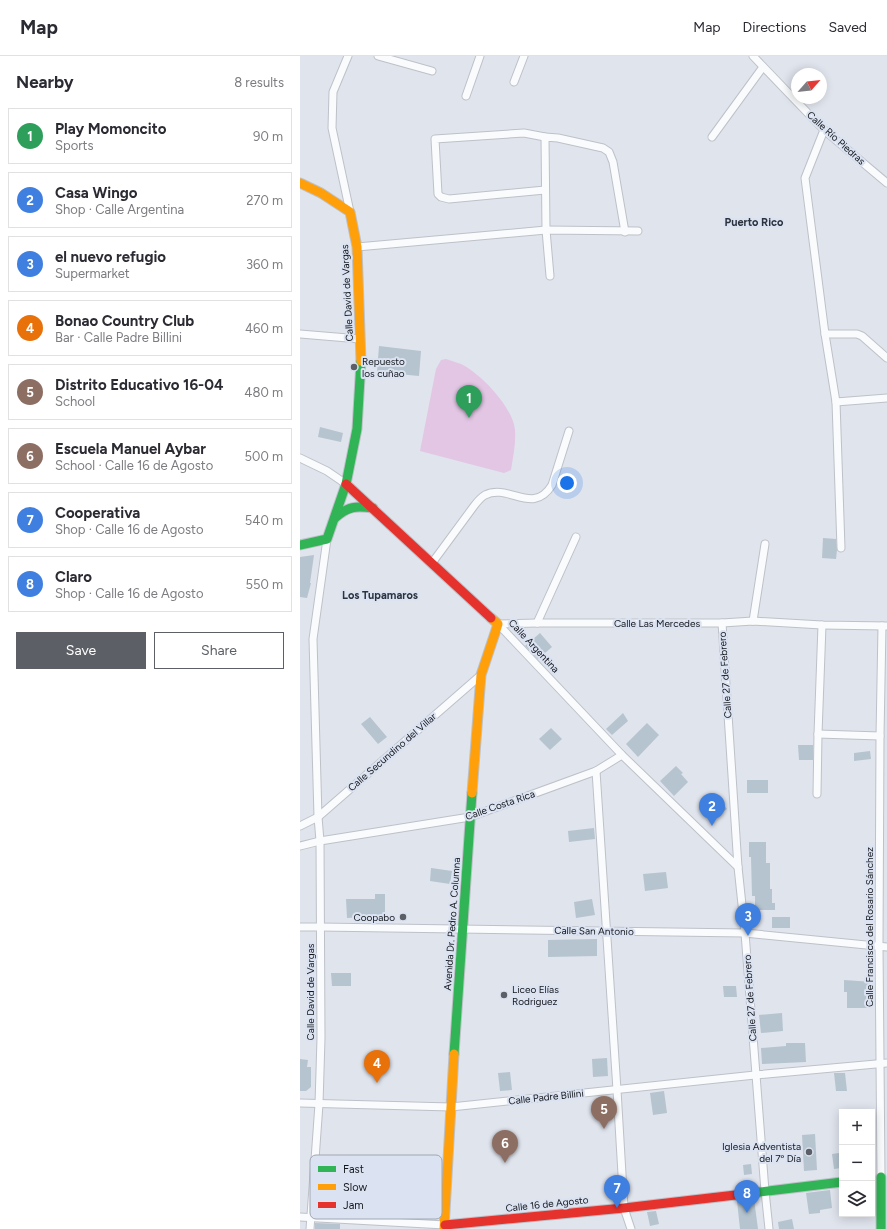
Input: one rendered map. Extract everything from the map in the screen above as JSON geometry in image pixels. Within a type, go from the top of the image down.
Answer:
[{"type":"main road","points":[[300,183],[321,193],[350,212]]},
{"type":"main road","name":"Calle David de Vargas","points":[[327,539],[346,484],[357,430],[361,369],[357,247],[350,212]]},
{"type":"main road","name":"Calle Argentina","points":[[346,484],[498,624]]},
{"type":"main road","points":[[335,518],[344,510],[357,506],[373,508]]},
{"type":"main road","points":[[300,545],[327,539]]},
{"type":"main road","name":"Avenida Dr. Pedro A. Columna","points":[[444,1227],[470,817],[481,675],[498,624]]},
{"type":"main road","name":"Calle Francisco del Rosario Sánchez","points":[[880,1177],[881,1229]]},
{"type":"main road","name":"Calle 16 de Agosto","points":[[444,1227],[624,1208],[839,1182]]},
{"type":"street","name":"Calle David de Vargas","points":[[348,56],[333,92],[332,128],[350,212]]},
{"type":"street","points":[[378,56],[432,71]]},
{"type":"street","points":[[466,96],[480,56]]},
{"type":"street","points":[[514,82],[524,56]]},
{"type":"street","name":"Calle Río Piedras","points":[[753,56],[824,130],[887,183]]},
{"type":"street","points":[[712,137],[763,67]]},
{"type":"street","points":[[824,130],[805,178],[825,334],[836,402],[841,548]]},
{"type":"street","points":[[546,190],[449,199],[441,197],[438,194],[435,139],[524,132],[603,148],[609,152],[612,162],[624,232]]},
{"type":"street","points":[[545,137],[546,230],[550,276]]},
{"type":"street","points":[[357,247],[546,230],[638,231]]},
{"type":"street","points":[[300,334],[360,338]]},
{"type":"street","points":[[825,334],[857,334],[862,336],[887,358]]},
{"type":"street","points":[[836,402],[887,398]]},
{"type":"street","points":[[432,563],[480,499],[495,493],[536,499],[549,491],[569,431]]},
{"type":"street","name":"Calle Argentina","points":[[300,458],[327,471],[346,484]]},
{"type":"street","points":[[537,622],[576,537]]},
{"type":"street","name":"Calle David de Vargas","points":[[315,1155],[321,1038],[320,841],[313,639],[327,539]]},
{"type":"street","points":[[753,621],[764,544]]},
{"type":"street","name":"Calle Las Mercedes","points":[[498,624],[537,622],[722,624],[753,621],[822,625],[885,626]]},
{"type":"street","name":"Calle Argentina","points":[[498,624],[622,755],[738,867]]},
{"type":"street","name":"Calle 27 de Febrero","points":[[722,624],[738,867],[745,933],[769,1229]]},
{"type":"street","points":[[817,794],[822,625]]},
{"type":"street","name":"Calle Francisco del Rosario Sánchez","points":[[880,1177],[884,1063],[879,946],[880,736],[885,626]]},
{"type":"street","name":"Calle Secundino del Villar","points":[[300,826],[318,816],[481,675]]},
{"type":"street","points":[[818,734],[880,736]]},
{"type":"street","name":"Calle Costa Rica","points":[[300,846],[320,841],[470,817],[596,771],[622,755]]},
{"type":"street","points":[[596,771],[618,1090],[624,1208],[631,1229]]},
{"type":"street","name":"Calle San Antonio","points":[[300,928],[320,927],[745,933],[887,947]]},
{"type":"street","name":"Calle Padre Billini","points":[[300,1103],[451,1107],[884,1063]]},
{"type":"street","name":"Calle 16 de Agosto","points":[[300,1217],[310,1218]]},
{"type":"street","name":"Calle David de Vargas","points":[[310,1229],[311,1219]]},
{"type":"street","name":"Calle 16 de Agosto","points":[[326,1219],[444,1227]]},
{"type":"shaded area","points":[[446,359],[469,368],[486,383],[502,401],[508,411],[513,421],[515,430],[515,445],[511,470],[504,473],[420,451],[436,369],[441,360]]},
{"type":"building","points":[[379,346],[421,351],[419,376],[377,372]]},
{"type":"building","points":[[320,427],[343,433],[341,442],[318,437]]},
{"type":"building","points":[[823,538],[836,539],[836,559],[822,558]]},
{"type":"building","points":[[314,555],[311,583],[307,598],[300,597],[300,557]]},
{"type":"building","points":[[540,633],[552,647],[538,659],[525,646]]},
{"type":"building","points":[[623,713],[628,721],[612,735],[606,729]]},
{"type":"building","points":[[370,717],[387,737],[378,744],[361,724]]},
{"type":"building","points":[[647,723],[659,735],[638,757],[626,744]]},
{"type":"building","points":[[551,728],[562,739],[550,750],[539,739]]},
{"type":"building","points":[[798,745],[813,745],[813,760],[799,760]]},
{"type":"building","points":[[870,751],[871,759],[854,761],[854,753]]},
{"type":"building","points":[[676,766],[683,773],[681,774],[688,782],[674,796],[660,781]]},
{"type":"building","points":[[747,780],[768,780],[768,793],[747,793]]},
{"type":"building","points":[[714,793],[727,809],[716,817],[703,801]]},
{"type":"building","points":[[594,828],[595,839],[569,842],[568,831]]},
{"type":"building","points":[[749,842],[766,842],[766,863],[770,863],[770,889],[772,889],[772,903],[775,903],[775,910],[755,910],[755,896],[752,896]]},
{"type":"building","points":[[431,868],[452,871],[450,884],[430,881]]},
{"type":"building","points":[[666,872],[668,888],[645,891],[643,874]]},
{"type":"building","points":[[375,894],[385,894],[385,915],[363,915],[363,917],[347,918],[346,899],[375,899]]},
{"type":"building","points":[[592,899],[595,915],[576,918],[574,902]]},
{"type":"building","points":[[772,917],[790,917],[790,928],[772,928]]},
{"type":"building","points":[[597,939],[597,956],[548,957],[548,940]]},
{"type":"building","points":[[331,973],[351,973],[351,986],[332,986]]},
{"type":"building","points":[[844,980],[873,982],[871,1008],[847,1008],[847,992],[844,992]]},
{"type":"building","points":[[723,986],[736,986],[737,997],[724,997]]},
{"type":"building","points":[[782,1013],[783,1031],[761,1033],[759,1015]]},
{"type":"building","points":[[786,1043],[805,1043],[806,1062],[762,1064],[761,1048],[786,1046]]},
{"type":"building","points":[[607,1058],[608,1076],[593,1077],[592,1059]]},
{"type":"building","points":[[300,1059],[308,1060],[307,1067],[311,1067],[311,1087],[306,1091],[300,1091]]},
{"type":"building","points":[[510,1072],[512,1090],[500,1091],[498,1073]]},
{"type":"building","points":[[834,1073],[845,1073],[847,1091],[836,1091]]},
{"type":"building","points":[[664,1091],[667,1113],[653,1115],[650,1093]]},
{"type":"building","name":"Iglesia Adventista del 7º Día","points":[[815,1134],[817,1170],[804,1171],[802,1135]]},
{"type":"building","points":[[839,1153],[839,1168],[834,1169],[832,1154]]},
{"type":"building","points":[[751,1164],[752,1174],[744,1175],[743,1165]]},
{"type":"building","points":[[830,1190],[832,1208],[820,1210],[820,1213],[809,1214],[806,1193]]},
{"type":"building","points":[[754,1199],[758,1229],[740,1229],[737,1201]]},
{"type":"building","points":[[656,1211],[659,1224],[650,1226],[647,1212]]},
{"type":"building","points":[[792,1219],[794,1229],[779,1229],[778,1222]]},
{"type":"building","points":[[315,1223],[340,1224],[340,1229],[315,1229]]},
{"type":"traffic: fast","points":[[300,545],[327,539],[346,484],[357,429],[361,361]]},
{"type":"traffic: fast","points":[[335,518],[348,509],[362,507],[373,508]]},
{"type":"traffic: fast","points":[[454,1054],[472,793]]},
{"type":"traffic: fast","points":[[881,1177],[881,1229]]},
{"type":"traffic: fast","points":[[744,1194],[839,1182]]},
{"type":"traffic: slow","points":[[300,183],[321,193],[350,212],[357,247],[361,361]]},
{"type":"traffic: slow","points":[[472,793],[481,675],[498,624],[491,618]]},
{"type":"traffic: slow","points":[[444,1229],[454,1054]]},
{"type":"traffic: jam","points":[[346,484],[491,618]]},
{"type":"traffic: jam","points":[[445,1225],[624,1208],[744,1194]]},
{"type":"place","name":"Repuesto los cuñao","points":[[354,367]]},
{"type":"place","name":"Play Momoncito","points":[[469,418]]},
{"type":"place","name":"Casa Wingo","points":[[712,826]]},
{"type":"place","name":"Coopabo","points":[[403,917]]},
{"type":"place","name":"el nuevo refugio","points":[[748,936]]},
{"type":"place","name":"Liceo Elías Rodriguez","points":[[504,995]]},
{"type":"place","name":"Bonao Country Club","points":[[377,1083]]},
{"type":"place","name":"Distrito Educativo 16-04","points":[[604,1129]]},
{"type":"place","name":"Iglesia Adventista del 7º Día","points":[[809,1152]]},
{"type":"place","name":"Escuela Manuel Aybar","points":[[505,1163]]},
{"type":"place","name":"Cooperativa","points":[[617,1208]]},
{"type":"place","name":"Claro","points":[[747,1213]]},
{"type":"district","name":"Puerto Rico","points":[[754,222]]},
{"type":"district","name":"Los Tupamaros","points":[[380,595]]}]
